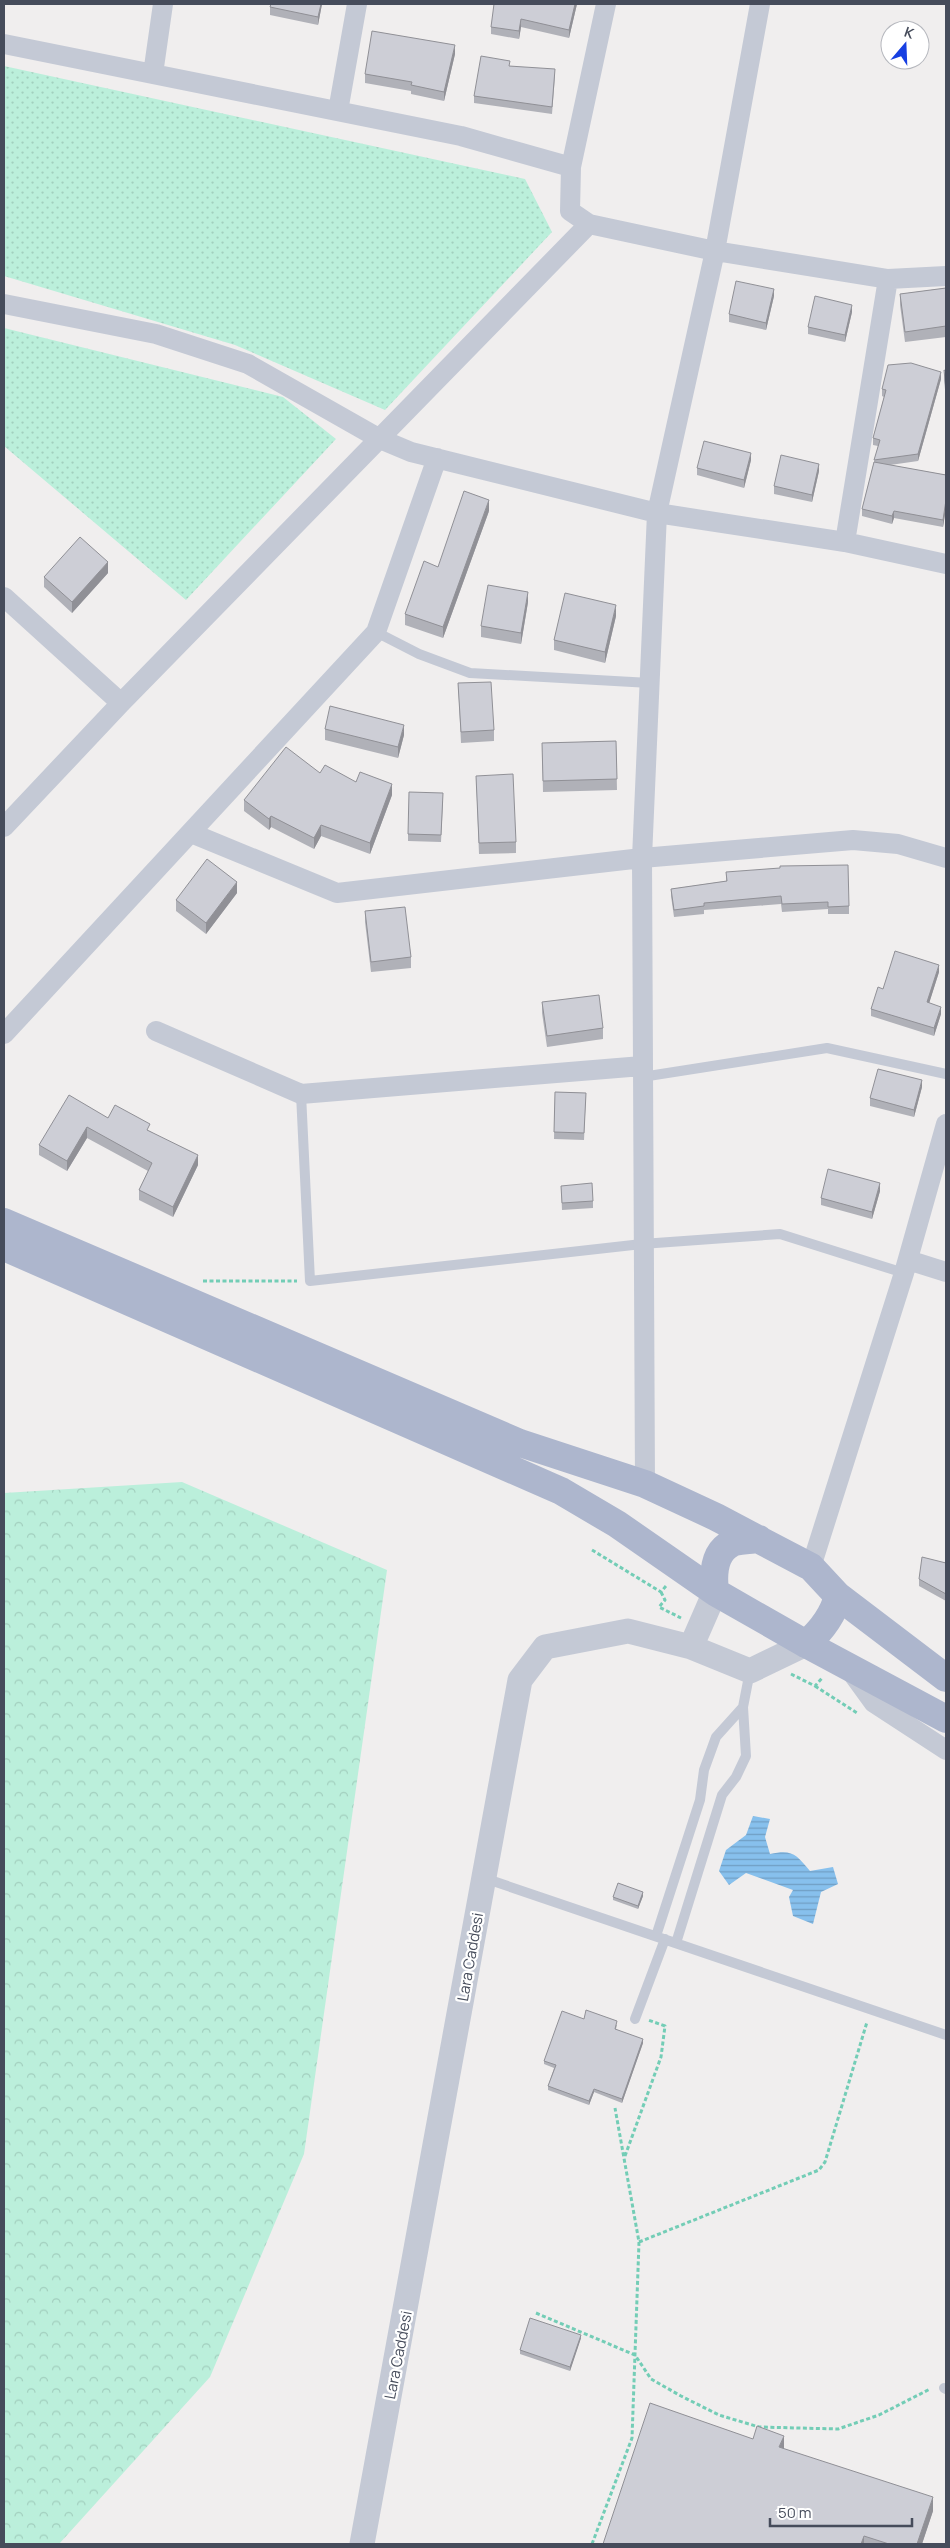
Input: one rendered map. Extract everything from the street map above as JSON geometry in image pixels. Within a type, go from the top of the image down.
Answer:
[{"type":"main road","points":[[4,1222],[520,1443],[645,1484],[759,1539],[811,1568],[838,1596],[946,1678]]},
{"type":"main road","points":[[4,1247],[562,1491],[616,1524],[715,1592],[806,1644],[946,1719]]},
{"type":"main road","points":[[715,1592],[713,1571],[720,1553],[732,1543],[759,1539]]},
{"type":"main road","points":[[806,1644],[826,1624],[835,1608],[838,1596]]},
{"type":"street","points":[[153,74],[163,4]]},
{"type":"street","points":[[338,111],[357,4]]},
{"type":"street","points":[[606,4],[572,167],[570,211],[589,224],[715,251],[888,279],[946,276]]},
{"type":"street","points":[[645,1484],[642,1244],[642,858],[657,513],[715,251],[760,4]]},
{"type":"street","points":[[4,44],[461,136],[572,167]]},
{"type":"street","points":[[4,827],[121,703],[589,224]]},
{"type":"street","points":[[845,542],[888,279]]},
{"type":"street","points":[[4,304],[156,334],[248,364],[380,439],[411,452],[657,513],[845,542],[946,564]]},
{"type":"street","points":[[4,1034],[376,632],[437,458]]},
{"type":"street","points":[[4,596],[121,703]]},
{"type":"street","points":[[191,833],[337,893],[642,858],[853,840],[898,844],[946,858]]},
{"type":"street","points":[[156,1031],[301,1094],[642,1071]]},
{"type":"street","points":[[811,1568],[906,1267],[946,1124]]},
{"type":"street","points":[[906,1267],[946,1272]]},
{"type":"street","points":[[691,1647],[715,1592]]},
{"type":"street","name":"Lara Caddesi","points":[[362,2544],[520,1680],[545,1647],[628,1631],[691,1647],[750,1671]]},
{"type":"street","points":[[750,1671],[806,1644]]},
{"type":"street","points":[[846,1665],[874,1703],[946,1750]]},
{"type":"lane","points":[[376,632],[419,654],[470,673],[650,683]]},
{"type":"lane","points":[[642,1071],[827,1048],[946,1074]]},
{"type":"lane","points":[[301,1094],[310,1281],[642,1244],[780,1234],[906,1267]]},
{"type":"lane","points":[[676,1943],[722,1795],[736,1777],[746,1756],[743,1707],[750,1671]]},
{"type":"lane","points":[[635,2017],[661,1938],[700,1800],[704,1770],[716,1737],[743,1707]]},
{"type":"lane","points":[[484,1878],[946,2034]]},
{"type":"path","points":[[202,1281],[310,1281]]},
{"type":"path","points":[[659,1607],[665,1600],[661,1592]]},
{"type":"path","points":[[639,2242],[819,2170],[825,2162],[871,2009]]},
{"type":"path","points":[[624,2158],[661,2057],[665,2026],[635,2017]]},
{"type":"path","points":[[592,2544],[632,2438],[639,2242],[615,2108]]},
{"type":"path","points":[[536,2313],[635,2355],[651,2379],[719,2415],[759,2426],[838,2429],[879,2415],[937,2385],[945,2388]]},
{"type":"green space","points":[[4,66],[525,179],[552,232],[385,410],[235,345],[4,276]]},
{"type":"green space","points":[[4,328],[283,397],[336,439],[186,600],[4,446]]},
{"type":"green space","points":[[182,1482],[387,1570],[304,2154],[210,2377],[59,2544],[4,2544],[4,1493]]},
{"type":"water","points":[[753,1816],[770,1819],[765,1837],[770,1854],[784,1852],[793,1854],[810,1871],[833,1867],[838,1884],[821,1892],[813,1924],[793,1916],[789,1897],[793,1890],[746,1873],[729,1885],[719,1871],[726,1850],[746,1835]]},
{"type":"building","points":[[271,4],[321,4],[318,17],[270,7]]},
{"type":"building","points":[[494,4],[575,4],[569,30],[521,19],[519,31],[491,27]]},
{"type":"building","points":[[372,31],[455,45],[444,92],[411,85],[412,82],[365,74]]},
{"type":"building","points":[[481,56],[510,61],[509,66],[555,69],[552,107],[474,96]]},
{"type":"building","points":[[736,281],[774,289],[766,323],[729,314]]},
{"type":"building","points":[[946,288],[946,326],[905,332],[900,294]]},
{"type":"building","points":[[815,296],[852,305],[845,335],[808,327]]},
{"type":"building","points":[[911,363],[941,372],[918,454],[874,460],[880,440],[873,438],[886,390],[882,389],[888,365]]},
{"type":"building","points":[[944,370],[946,371],[946,390]]},
{"type":"building","points":[[704,441],[751,453],[744,480],[697,468]]},
{"type":"building","points":[[781,455],[819,464],[812,495],[774,486]]},
{"type":"building","points":[[874,462],[946,475],[946,500],[943,520],[894,511],[892,516],[862,509]]},
{"type":"building","points":[[464,491],[489,500],[443,627],[405,614],[424,561],[438,567]]},
{"type":"building","points":[[80,537],[108,562],[72,602],[44,577]]},
{"type":"building","points":[[488,585],[528,592],[521,633],[481,626]]},
{"type":"building","points":[[565,593],[616,605],[605,652],[554,640]]},
{"type":"building","points":[[491,682],[494,730],[461,732],[458,683]]},
{"type":"building","points":[[330,706],[404,725],[398,747],[325,729]]},
{"type":"building","points":[[616,741],[617,779],[543,781],[542,743]]},
{"type":"building","points":[[286,747],[320,773],[325,765],[356,782],[360,772],[392,784],[370,843],[321,825],[314,838],[271,816],[269,819],[244,800]]},
{"type":"building","points":[[513,774],[516,842],[479,843],[476,776]]},
{"type":"building","points":[[409,792],[443,793],[441,835],[408,834]]},
{"type":"building","points":[[207,859],[237,882],[206,923],[176,900]]},
{"type":"building","points":[[848,865],[849,906],[828,907],[828,902],[782,904],[781,896],[704,903],[704,906],[674,910],[671,889],[727,881],[726,872],[780,868],[780,866]]},
{"type":"building","points":[[405,907],[411,957],[371,962],[365,911]]},
{"type":"building","points":[[895,951],[939,965],[927,1002],[941,1007],[934,1028],[871,1009],[878,987],[883,989]]},
{"type":"building","points":[[599,995],[603,1028],[547,1036],[542,1002]]},
{"type":"building","points":[[878,1069],[922,1080],[914,1110],[870,1098]]},
{"type":"building","points":[[555,1092],[586,1093],[584,1133],[554,1132]]},
{"type":"building","points":[[69,1095],[108,1118],[115,1105],[150,1124],[147,1130],[198,1155],[173,1207],[139,1190],[152,1163],[87,1127],[67,1161],[39,1145]]},
{"type":"building","points":[[828,1169],[880,1183],[872,1212],[821,1198]]},
{"type":"building","points":[[592,1183],[593,1201],[562,1203],[561,1186]]},
{"type":"building","points":[[922,1557],[946,1563],[946,1594],[919,1579]]},
{"type":"building","points":[[618,1883],[643,1892],[638,1906],[613,1897]]},
{"type":"building","points":[[586,2010],[617,2021],[615,2029],[643,2039],[622,2099],[594,2089],[589,2101],[548,2086],[556,2065],[544,2061],[562,2011],[584,2019]]},
{"type":"building","points":[[530,2318],[581,2335],[570,2367],[520,2350]]},
{"type":"building","points":[[650,2403],[753,2439],[757,2426],[784,2436],[779,2447],[933,2497],[917,2544],[889,2544],[864,2536],[861,2544],[603,2544]]}]
